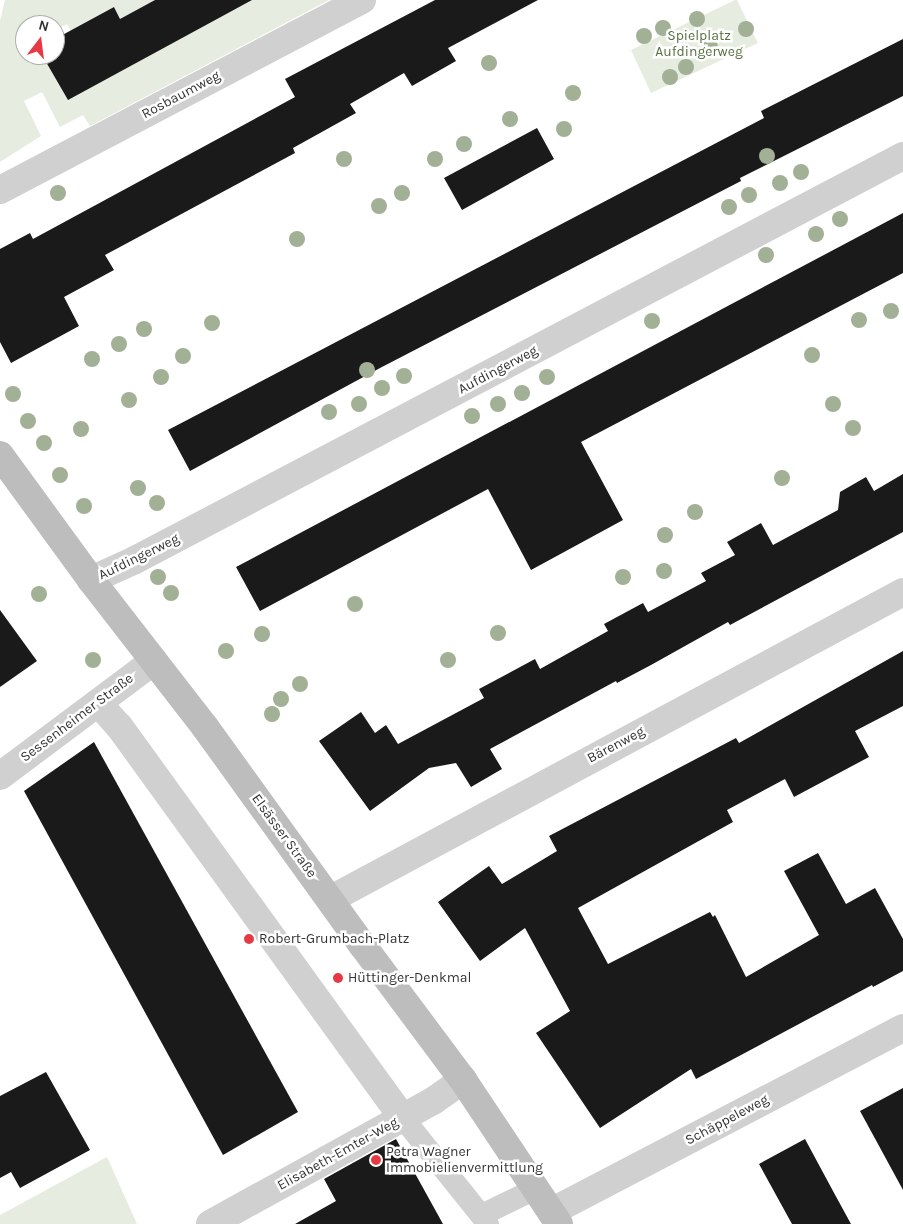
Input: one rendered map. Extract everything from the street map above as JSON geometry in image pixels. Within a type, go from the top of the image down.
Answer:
[{"type":"main road","name":"Elsässer Straße","points":[[0,455],[91,580],[205,727],[331,899],[362,946],[463,1080],[555,1218]]},
{"type":"street","name":"Rosbaumweg","points":[[0,190],[362,0]]},
{"type":"street","name":"Aufdingerweg","points":[[91,580],[161,546],[903,156]]},
{"type":"street","name":"Bärenweg","points":[[331,899],[903,592]]},
{"type":"street","name":"Sessenheimer Straße","points":[[0,776],[154,661]]},
{"type":"street","points":[[98,703],[118,726],[403,1118]]},
{"type":"street","name":"Schäppeleweg","points":[[555,1218],[903,1028]]},
{"type":"street","name":"Elisabeth-Emter-Weg","points":[[210,1224],[433,1101],[463,1080]]},
{"type":"lane","points":[[403,1118],[485,1220],[535,1189]]},
{"type":"green space","points":[[5,0],[155,0],[120,19],[114,7],[95,17],[77,43],[67,24],[65,25],[65,15],[15,15],[15,65],[65,65],[65,57],[231,0],[329,0],[90,126],[83,115],[60,127],[42,92],[24,101],[41,136],[0,162],[0,21]]},
{"type":"green space","name":"Spielplatz Aufdingerweg","points":[[737,0],[758,43],[651,93],[631,50]]},
{"type":"green space","points":[[107,1157],[137,1224],[0,1224],[0,1215]]},
{"type":"building","points":[[155,0],[252,0],[68,100],[48,65],[65,65],[65,34],[114,7],[120,19]]},
{"type":"building","points":[[435,0],[538,0],[448,48],[456,61],[412,86],[404,73],[350,104],[356,113],[293,148],[295,153],[105,255],[114,270],[64,297],[79,326],[11,363],[0,342],[0,249],[30,233],[33,239],[295,97],[285,79]]},
{"type":"building","points":[[903,39],[903,96],[740,178],[741,181],[380,368],[190,471],[168,430],[764,118],[761,111]]},
{"type":"building","points":[[537,128],[554,159],[462,210],[444,178]]},
{"type":"building","points":[[903,213],[903,273],[581,442],[623,520],[531,570],[488,489],[260,611],[236,567]]},
{"type":"building","points":[[903,474],[903,532],[730,625],[728,622],[651,665],[617,683],[616,681],[490,749],[502,769],[471,787],[456,763],[429,768],[370,811],[319,741],[361,712],[375,733],[386,725],[398,744],[484,698],[479,689],[535,659],[540,669],[608,631],[604,624],[643,603],[648,612],[706,581],[701,573],[735,555],[727,542],[761,523],[773,545],[838,510],[840,492],[866,477],[874,491]]},
{"type":"building","points":[[0,610],[37,661],[0,687]]},
{"type":"building","points":[[903,651],[903,706],[855,731],[869,757],[794,797],[785,779],[727,810],[733,822],[578,908],[608,964],[710,912],[713,917],[715,915],[746,977],[819,935],[784,871],[818,853],[846,904],[875,888],[903,939],[903,971],[873,987],[872,985],[696,1079],[691,1069],[600,1128],[536,1033],[570,1011],[525,928],[480,961],[438,902],[489,866],[502,884],[557,851],[549,836],[736,738],[739,743]]},
{"type":"building","points":[[94,742],[298,1112],[223,1155],[24,791]]},
{"type":"building","points":[[46,1072],[90,1150],[20,1188],[11,1172],[0,1178],[0,1096]]},
{"type":"building","points":[[903,1088],[903,1190],[860,1111]]},
{"type":"building","points":[[396,1139],[443,1224],[295,1224],[336,1201],[324,1179]]},
{"type":"building","points":[[805,1139],[851,1224],[792,1224],[759,1164]]},
{"type":"place","name":"Robert-Grumbach-Platz","points":[[249,939]]},
{"type":"place","name":"Hüttinger-Denkmal","points":[[338,978]]},
{"type":"place","name":"Petra Wagner Immobielienvermittlung","points":[[376,1160]]}]
